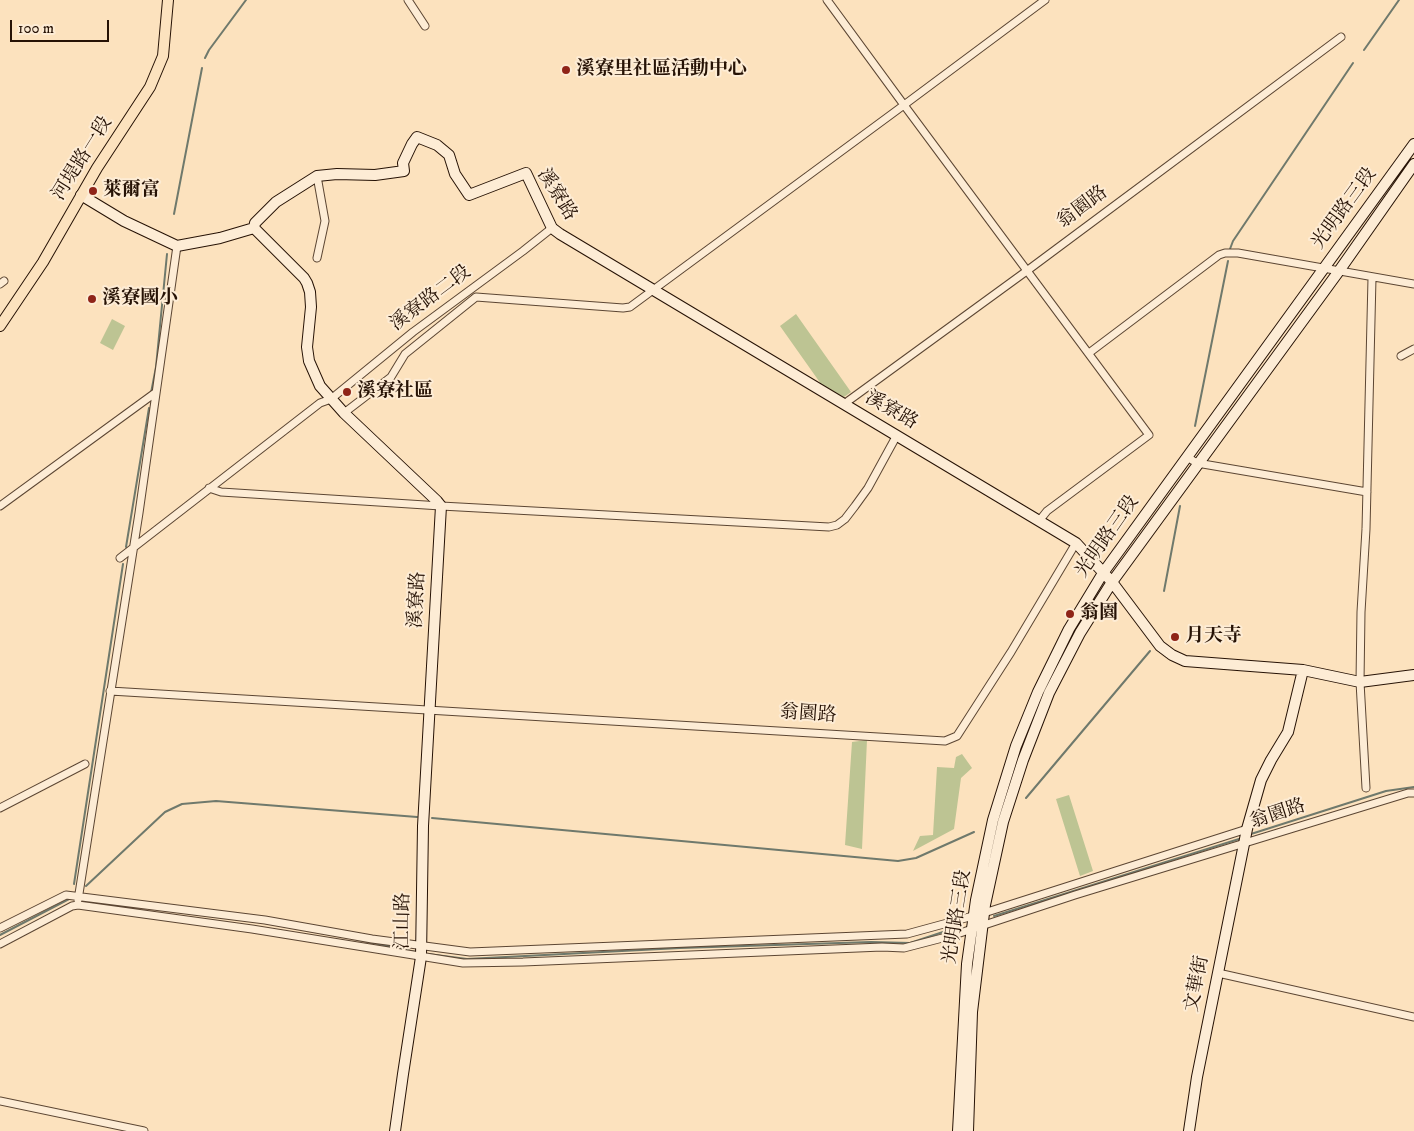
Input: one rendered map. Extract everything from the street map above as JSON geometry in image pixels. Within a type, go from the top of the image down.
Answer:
[{"type":"main road","name":"河堤路一段","points":[[0,326],[43,262],[81,195],[150,87],[163,56],[168,0]]},
{"type":"street","points":[[408,0],[425,26]]},
{"type":"street","points":[[827,0],[1150,435],[1047,512],[1039,521]]},
{"type":"street","points":[[344,413],[391,377],[405,354],[476,297],[630,307],[1045,0]]},
{"type":"street","name":"翁園路","points":[[844,404],[1028,270],[1341,37]]},
{"type":"street","name":"溪寮路","points":[[254,228],[255,223],[276,202],[317,176],[337,174],[375,175],[404,171],[403,163],[417,137],[436,145],[449,155],[455,174],[469,195],[526,173],[552,228],[560,234],[1076,543],[1112,582]]},
{"type":"street","name":"光明路三段","points":[[958,1131],[967,964],[974,916],[993,820],[1016,746],[1052,661],[1103,573],[1414,144]]},
{"type":"street","name":"光明路三段","points":[[968,1131],[972,1012],[984,913],[1003,822],[1023,760],[1049,694],[1080,633],[1112,582],[1339,271],[1414,164]]},
{"type":"street","points":[[317,176],[325,221],[317,258]]},
{"type":"street","points":[[81,195],[124,221],[177,246],[220,238],[254,228],[307,283],[311,307],[307,347],[309,362],[320,386],[344,413],[441,506]]},
{"type":"street","name":"溪寮路二段","points":[[120,558],[320,403],[331,399],[413,332],[552,228]]},
{"type":"street","points":[[78,905],[177,246]]},
{"type":"street","points":[[1089,353],[1219,255],[1225,253],[1238,253],[1414,284]]},
{"type":"street","points":[[1366,788],[1360,682],[1372,278]]},
{"type":"street","points":[[1401,356],[1414,349]]},
{"type":"street","points":[[0,506],[155,393]]},
{"type":"street","points":[[209,488],[220,492],[441,506],[829,527],[837,525],[845,519],[855,506],[897,435]]},
{"type":"street","points":[[1187,457],[1197,464],[1367,492]]},
{"type":"street","name":"溪寮路","points":[[429,710],[441,506]]},
{"type":"street","name":"翁園路","points":[[110,691],[945,741],[957,736],[1011,652],[1076,543]]},
{"type":"street","points":[[1112,582],[1160,646],[1172,656],[1184,661],[1303,670],[1360,682],[1414,675]]},
{"type":"street","name":"翁園路","points":[[1303,670],[1288,732],[1261,780],[1246,829],[1245,844],[1408,793],[1414,793]]},
{"type":"street","name":"江山路","points":[[395,1131],[402,1074],[421,957],[423,826],[429,710]]},
{"type":"street","points":[[0,808],[85,764]]},
{"type":"street","points":[[0,928],[66,895],[265,920],[421,946],[470,952],[907,934],[984,913],[1246,829]]},
{"type":"street","points":[[0,944],[72,906],[78,905],[252,929],[421,957],[463,962],[523,962],[882,947],[904,948],[1245,844]]},
{"type":"street","name":"文華街","points":[[1189,1131],[1197,1077],[1245,844]]},
{"type":"street","points":[[1218,973],[1414,1017]]},
{"type":"street","points":[[0,1102],[144,1131]]},
{"type":"green space","points":[[796,314],[851,392],[844,397],[821,384],[780,326]]},
{"type":"green space","points":[[112,319],[125,326],[113,350],[100,343]]},
{"type":"green space","points":[[867,740],[862,849],[845,845],[852,742]]},
{"type":"green space","points":[[962,754],[972,768],[961,778],[954,829],[913,851],[920,836],[933,835],[937,767],[954,768],[956,757]]},
{"type":"green space","points":[[1069,795],[1093,871],[1080,876],[1056,799]]},
{"type":"waterway","points":[[205,58],[246,0]]},
{"type":"waterway","points":[[1364,50],[1399,0]]},
{"type":"waterway","points":[[1230,249],[1233,241],[1353,63]]},
{"type":"waterway","points":[[174,214],[202,68]]},
{"type":"waterway","points":[[151,393],[156,367],[167,254]]},
{"type":"waterway","points":[[1195,426],[1228,261]]},
{"type":"waterway","points":[[126,547],[149,408]]},
{"type":"waterway","points":[[1164,591],[1180,506]]},
{"type":"waterway","points":[[74,884],[123,564]]},
{"type":"waterway","points":[[1026,798],[1150,651]]},
{"type":"waterway","points":[[1251,834],[1386,791],[1414,787]]},
{"type":"waterway","points":[[86,886],[165,812],[182,804],[216,801],[417,817]]},
{"type":"waterway","points":[[432,818],[898,861],[916,858],[974,832]]},
{"type":"waterway","points":[[994,916],[1239,839]]},
{"type":"waterway","points":[[0,935],[71,898]]},
{"type":"waterway","points":[[428,954],[467,959],[680,948],[871,942],[910,943],[958,927]]},
{"type":"waterway","points":[[355,939],[416,952]]},
{"type":"place","name":"溪寮里社區活動中心","points":[[566,70]]},
{"type":"place","name":"萊爾富","points":[[93,191]]},
{"type":"place","name":"溪寮國小","points":[[92,299]]},
{"type":"place","name":"溪寮社區","points":[[347,392]]},
{"type":"place","name":"翁園","points":[[1070,614]]},
{"type":"place","name":"月天寺","points":[[1175,637]]}]
